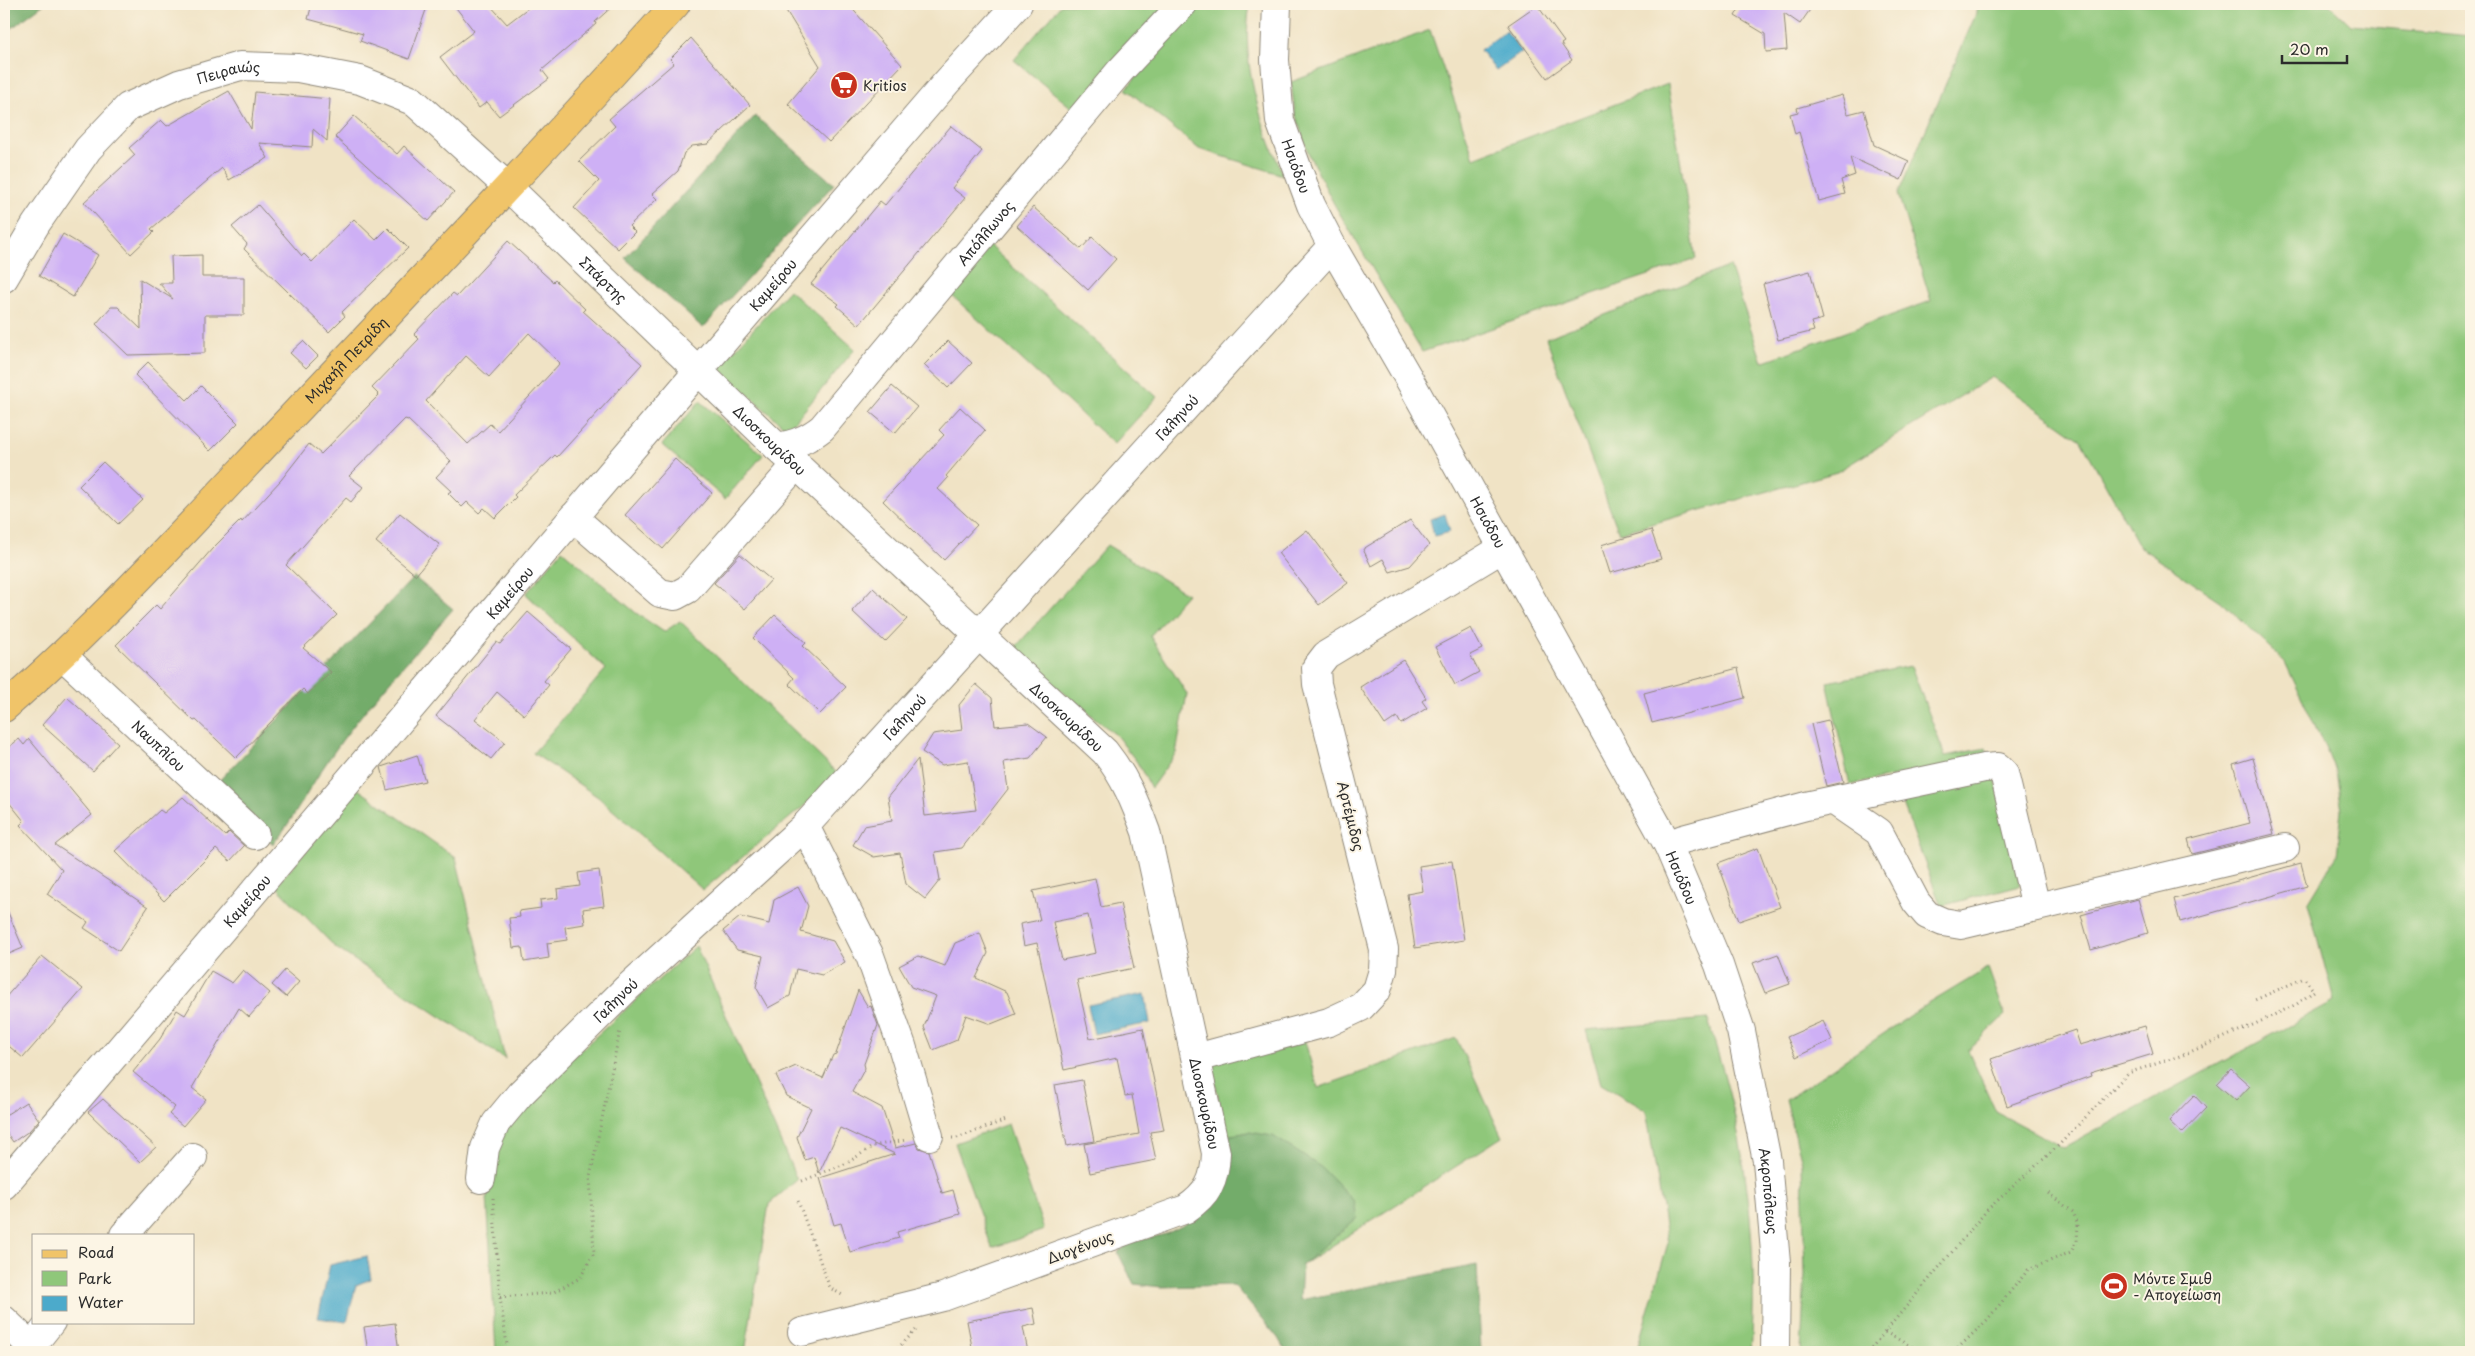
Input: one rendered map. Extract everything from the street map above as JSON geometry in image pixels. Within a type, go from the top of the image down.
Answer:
[{"type":"main road","name":"Μιχαήλ Πετρίδη","points":[[4,708],[63,656],[509,188],[676,4]]},
{"type":"street","name":"Καμείρου","points":[[4,1185],[698,371],[946,84],[1018,4]]},
{"type":"street","name":"Απόλλωνος","points":[[787,455],[792,445],[808,439],[822,428],[1120,71],[1183,4]]},
{"type":"street","name":"Ησιόδου","points":[[1277,4],[1275,60],[1280,121],[1311,205],[1332,246],[1409,379],[1668,845],[1720,965],[1741,1032]]},
{"type":"street","name":"Πειραιώς","points":[[4,278],[36,224],[88,149],[128,107],[179,84],[240,66],[298,68],[360,80],[413,102],[509,188]]},
{"type":"street","name":"Σπάρτης","points":[[509,188],[698,371]]},
{"type":"street","name":"Γαληνού","points":[[481,1179],[485,1148],[496,1123],[520,1094],[627,988],[805,826],[981,635],[1332,246]]},
{"type":"street","name":"Διοσκουρίδου","points":[[698,371],[1105,752],[1119,770],[1132,793],[1146,832],[1196,1058],[1216,1153],[1216,1171],[1211,1186]]},
{"type":"street","points":[[573,517],[660,593],[675,596],[688,589],[787,455]]},
{"type":"street","name":"Αρτέμιδος","points":[[1196,1058],[1329,1022],[1361,1008],[1377,990],[1384,970],[1384,949],[1317,684],[1316,668],[1326,656],[1503,548]]},
{"type":"street","name":"Ναυπλίου","points":[[63,656],[255,835]]},
{"type":"street","points":[[1668,845],[1683,839],[1834,801],[1984,768],[1998,767],[2004,773],[2036,908]]},
{"type":"street","points":[[1834,801],[1879,832],[1916,902],[1927,915],[1943,922],[1961,924],[2036,908],[2285,848]]},
{"type":"street","points":[[805,826],[870,956],[902,1046],[929,1136]]},
{"type":"street","name":"Ακροπόλεως","points":[[1741,1032],[1767,1161],[1776,1263],[1775,1352]]},
{"type":"street","points":[[125,1234],[193,1157]]},
{"type":"street","name":"Διογένους","points":[[802,1332],[943,1297],[1186,1209],[1201,1199],[1211,1186]]},
{"type":"street","points":[[4,1320],[29,1349],[49,1324]]},
{"type":"path","points":[[1868,1352],[1988,1209],[2059,1145],[2128,1074],[2183,1055],[2255,1024],[2297,1004],[2314,991],[2304,978],[2255,1000]]},
{"type":"path","points":[[500,1298],[552,1293],[580,1278],[594,1253],[590,1177],[621,1028]]},
{"type":"path","points":[[802,1181],[847,1163],[872,1146],[929,1136],[957,1138],[1006,1120]]},
{"type":"path","points":[[481,1179],[492,1193],[500,1298],[508,1352]]},
{"type":"path","points":[[1954,1352],[1986,1320],[2028,1270],[2071,1252],[2077,1241],[2078,1224],[2073,1212],[2048,1193]]},
{"type":"path","points":[[798,1201],[830,1288],[845,1297],[853,1297]]},
{"type":"path","points":[[1885,1332],[1920,1352]]},
{"type":"green space","points":[[4,4],[44,4],[4,34]]},
{"type":"green space","points":[[1062,4],[1176,4],[1079,114],[1014,60]]},
{"type":"green space","points":[[1198,4],[1250,4],[1248,48],[1254,91],[1267,134],[1283,175],[1199,149],[1126,89]]},
{"type":"green space","points":[[1978,4],[2329,4],[2351,25],[2471,36],[2471,1352],[1801,1352],[1805,1273],[1802,1163],[1786,1100],[1920,1009],[1988,968],[2005,1015],[1968,1050],[1996,1112],[2064,1148],[2334,1001],[2308,903],[2337,855],[2342,811],[2336,771],[2285,662],[2224,604],[2140,547],[2081,440],[1992,377],[1837,472],[1619,533],[1546,338],[1730,266],[1762,362],[1931,301],[1898,194],[1979,7]]},
{"type":"green space","points":[[1430,30],[1474,158],[1668,84],[1696,259],[1422,352],[1334,204],[1309,155],[1295,113],[1291,82]]},
{"type":"green space","points":[[755,116],[834,184],[703,328],[625,258]]},
{"type":"green space","points":[[985,242],[1157,397],[1114,444],[948,292]]},
{"type":"green space","points":[[789,290],[855,349],[788,430],[718,368]]},
{"type":"green space","points":[[700,401],[763,455],[725,499],[662,445]]},
{"type":"green space","points":[[1107,545],[1187,594],[1150,636],[1187,694],[1176,753],[1151,788],[1137,762],[1116,735],[1012,651]]},
{"type":"green space","points":[[562,550],[636,613],[664,632],[680,621],[840,776],[703,890],[598,797],[533,753],[606,669],[526,594]]},
{"type":"green space","points":[[414,577],[453,609],[389,682],[343,739],[289,823],[273,844],[212,788]]},
{"type":"green space","points":[[1911,666],[1945,756],[1986,748],[1989,758],[1850,785],[1827,682]]},
{"type":"green space","points":[[1994,772],[2020,885],[1941,906],[1901,799]]},
{"type":"green space","points":[[358,789],[456,858],[505,1059],[336,948],[276,886]]},
{"type":"green space","points":[[696,946],[797,1180],[769,1204],[745,1352],[496,1352],[487,1196],[500,1123]]},
{"type":"green space","points":[[1708,1019],[1733,1108],[1750,1212],[1753,1282],[1751,1352],[1636,1352],[1668,1243],[1646,1110],[1601,1084],[1586,1030]]},
{"type":"green space","points":[[1303,1034],[1318,1088],[1456,1038],[1502,1137],[1302,1265],[1356,1218],[1249,1132],[1226,1136],[1210,1056]]},
{"type":"green space","points":[[1008,1124],[1044,1230],[992,1248],[955,1143]]},
{"type":"green space","points":[[1249,1132],[1273,1136],[1322,1168],[1354,1201],[1357,1218],[1302,1265],[1300,1300],[1477,1265],[1481,1352],[1286,1352],[1278,1338],[1234,1285],[1161,1287],[1134,1284],[1118,1253],[1128,1243],[1166,1234],[1196,1219],[1213,1200],[1226,1136]]},
{"type":"water","points":[[1506,31],[1522,52],[1496,71],[1480,50]]},
{"type":"water","points":[[1445,514],[1450,532],[1434,536],[1430,519]]},
{"type":"water","points":[[1145,994],[1150,1023],[1094,1034],[1088,1005]]},
{"type":"water","points":[[367,1256],[371,1279],[356,1285],[347,1322],[318,1318],[330,1265]]},
{"type":"building","points":[[312,4],[428,4],[409,59],[360,41],[363,34],[308,19]]},
{"type":"building","points":[[453,4],[489,4],[507,24],[533,4],[615,4],[595,22],[596,24],[542,70],[549,79],[499,116],[487,102],[479,108],[440,57],[474,31]]},
{"type":"building","name":"Kritios","points":[[782,4],[848,4],[902,65],[829,142],[788,104],[820,66]]},
{"type":"building","points":[[1742,4],[1814,4],[1800,24],[1784,13],[1787,50],[1766,52],[1765,34],[1735,16]]},
{"type":"building","points":[[1537,5],[1564,42],[1561,44],[1572,60],[1547,78],[1508,25]]},
{"type":"building","points":[[691,38],[750,105],[708,144],[692,146],[684,153],[678,171],[652,194],[657,199],[629,226],[635,232],[618,249],[574,208],[599,181],[579,161],[615,126],[609,119],[674,63],[670,59]]},
{"type":"building","points":[[229,91],[251,129],[255,92],[330,99],[327,141],[313,129],[312,147],[259,143],[268,158],[229,180],[222,168],[151,229],[154,232],[131,254],[84,202],[135,155],[129,148],[161,120],[167,126]]},
{"type":"building","points":[[1842,95],[1848,114],[1864,110],[1874,145],[1909,161],[1901,180],[1850,157],[1855,175],[1841,180],[1845,194],[1819,201],[1799,132],[1795,134],[1790,114],[1798,112],[1797,108]]},
{"type":"building","points":[[354,116],[397,154],[404,146],[454,192],[428,221],[335,137]]},
{"type":"building","points":[[951,126],[982,151],[952,188],[965,198],[859,325],[837,306],[839,304],[811,284],[880,201],[885,205]]},
{"type":"building","points":[[258,205],[302,256],[304,254],[312,262],[354,219],[376,240],[388,228],[408,248],[342,312],[345,316],[329,332],[244,249],[247,244],[232,227]]},
{"type":"building","points":[[1033,207],[1081,249],[1092,237],[1116,259],[1088,290],[1017,226]]},
{"type":"building","points":[[63,234],[98,255],[73,297],[39,276]]},
{"type":"building","points":[[508,241],[553,282],[555,280],[585,309],[583,311],[642,364],[557,457],[555,455],[514,495],[516,497],[495,518],[484,508],[479,513],[467,502],[462,507],[448,493],[451,491],[436,477],[451,461],[405,419],[349,476],[363,487],[351,502],[346,498],[286,565],[337,615],[303,648],[331,672],[308,694],[303,689],[236,758],[196,720],[194,721],[116,645],[156,605],[160,609],[212,549],[241,520],[242,522],[281,480],[309,444],[321,454],[379,395],[372,388],[419,339],[414,334],[453,293],[457,296]],"holes":[[[529,333],[560,363],[498,431],[490,424],[468,444],[426,401],[466,356],[489,377]]]},
{"type":"building","points":[[202,255],[202,277],[244,277],[244,315],[205,315],[205,353],[128,355],[96,324],[111,307],[118,307],[141,329],[140,279],[173,299],[159,283],[172,283],[171,256]]},
{"type":"building","points":[[1810,271],[1823,319],[1811,322],[1814,331],[1778,340],[1763,284]]},
{"type":"building","points":[[303,341],[318,356],[306,368],[290,353]]},
{"type":"building","points":[[948,341],[972,363],[948,388],[924,365]]},
{"type":"building","points":[[148,362],[187,400],[201,386],[238,423],[210,451],[135,375]]},
{"type":"building","points":[[892,386],[917,407],[895,433],[870,412]]},
{"type":"building","points":[[960,407],[985,430],[946,476],[948,478],[938,489],[977,525],[944,560],[883,501],[944,435],[939,430]]},
{"type":"building","points":[[675,459],[712,493],[663,549],[625,515]]},
{"type":"building","points":[[103,462],[143,500],[118,524],[79,486]]},
{"type":"building","points":[[400,513],[440,545],[416,575],[376,542]]},
{"type":"building","points":[[1410,520],[1429,545],[1410,566],[1390,572],[1383,559],[1371,566],[1363,549]]},
{"type":"building","points":[[1307,530],[1348,583],[1319,605],[1278,553]]},
{"type":"building","points":[[1651,530],[1661,559],[1610,573],[1601,545]]},
{"type":"building","points":[[740,554],[771,580],[745,609],[714,583]]},
{"type":"building","points":[[873,588],[907,619],[885,642],[852,611]]},
{"type":"building","points":[[528,612],[571,649],[544,681],[549,685],[524,715],[497,692],[475,719],[505,742],[491,759],[436,716],[496,642],[500,644]]},
{"type":"building","points":[[775,615],[806,643],[803,646],[846,687],[820,714],[789,684],[794,678],[753,638]]},
{"type":"building","points":[[1471,628],[1482,649],[1470,655],[1479,672],[1455,685],[1435,647]]},
{"type":"building","points":[[1403,660],[1426,698],[1422,701],[1427,708],[1401,724],[1397,717],[1385,725],[1360,687]]},
{"type":"building","points":[[1738,668],[1745,698],[1652,723],[1644,693]]},
{"type":"building","points":[[976,684],[992,698],[995,726],[1028,723],[1047,737],[1030,758],[1004,762],[1008,789],[962,848],[935,852],[940,880],[925,899],[906,884],[900,853],[874,857],[853,845],[864,826],[892,821],[888,797],[918,759],[925,816],[976,810],[968,761],[942,765],[922,752],[933,734],[962,730],[959,705]]},
{"type":"building","points":[[67,697],[118,743],[93,771],[42,725]]},
{"type":"building","points":[[1828,720],[1843,782],[1826,786],[1811,724]]},
{"type":"building","points":[[19,739],[24,745],[29,739],[92,815],[55,845],[148,907],[119,951],[84,928],[88,922],[47,894],[62,870],[20,825],[24,821],[4,796],[4,751]]},
{"type":"building","points":[[417,755],[425,781],[387,790],[381,767]]},
{"type":"building","points":[[2253,758],[2274,834],[2192,854],[2188,839],[2250,823],[2233,764]]},
{"type":"building","points":[[183,797],[225,836],[229,832],[244,846],[230,861],[216,849],[164,901],[115,851],[160,810],[164,813]]},
{"type":"building","points":[[1758,848],[1780,907],[1739,921],[1718,863]]},
{"type":"building","points":[[1452,861],[1464,940],[1415,948],[1407,894],[1423,891],[1419,866]]},
{"type":"building","points":[[2301,863],[2307,886],[2180,922],[2174,899]]},
{"type":"building","points":[[599,870],[604,906],[583,909],[585,924],[565,927],[567,940],[547,943],[549,958],[524,962],[522,947],[513,948],[509,918],[520,917],[519,911],[541,908],[540,900],[558,898],[557,889],[580,886],[578,873]]},
{"type":"building","points":[[1095,878],[1101,907],[1120,903],[1134,968],[1077,980],[1090,1039],[1143,1028],[1164,1130],[1150,1132],[1156,1160],[1090,1173],[1084,1144],[1139,1134],[1132,1095],[1125,1096],[1117,1058],[1064,1070],[1037,943],[1024,946],[1020,924],[1040,920],[1033,891]],"holes":[[[1088,915],[1096,953],[1062,960],[1053,922]]]},
{"type":"building","points":[[798,887],[808,906],[801,932],[833,941],[845,962],[822,975],[796,969],[790,996],[768,1008],[756,987],[763,956],[737,950],[723,931],[740,917],[769,924],[774,900]]},
{"type":"building","points":[[2138,899],[2148,933],[2091,950],[2081,915]]},
{"type":"building","points":[[4,903],[23,948],[4,956]]},
{"type":"building","points":[[980,933],[988,953],[976,978],[1007,992],[1016,1014],[991,1024],[966,1015],[957,1040],[933,1050],[924,1027],[936,996],[911,987],[899,966],[918,956],[945,966],[955,943]]},
{"type":"building","points":[[1778,954],[1790,984],[1765,993],[1753,963]]},
{"type":"building","points":[[42,956],[83,989],[23,1058],[4,1042],[4,999]]},
{"type":"building","points":[[243,970],[270,993],[249,1017],[239,1008],[192,1088],[206,1099],[183,1126],[169,1114],[175,1107],[133,1072],[160,1039],[177,1010],[185,1015],[211,971],[232,983]]},
{"type":"building","points":[[285,970],[299,982],[286,997],[272,985]]},
{"type":"building","points":[[858,990],[868,1007],[871,1006],[878,1025],[864,1064],[865,1068],[852,1092],[882,1108],[895,1148],[916,1143],[919,1148],[929,1151],[942,1193],[953,1190],[960,1214],[897,1232],[899,1238],[850,1252],[841,1223],[834,1225],[820,1178],[895,1154],[840,1128],[819,1173],[814,1157],[805,1160],[797,1137],[811,1108],[786,1096],[776,1075],[796,1066],[823,1078],[833,1055],[836,1054]]},
{"type":"building","points":[[1823,1021],[1832,1040],[1796,1057],[1787,1037]]},
{"type":"building","points":[[2145,1026],[2153,1054],[2090,1073],[2091,1076],[2007,1106],[1991,1059],[2075,1030],[2080,1045]]},
{"type":"building","points":[[2231,1069],[2250,1086],[2236,1101],[2217,1084]]},
{"type":"building","points":[[1082,1080],[1094,1141],[1067,1146],[1055,1085]]},
{"type":"building","points":[[2194,1095],[2206,1108],[2182,1133],[2169,1121]]},
{"type":"building","points":[[103,1099],[156,1147],[140,1162],[88,1112]]},
{"type":"building","points":[[26,1102],[39,1120],[29,1131],[13,1142],[4,1129],[4,1116]]},
{"type":"building","points":[[1033,1308],[1036,1324],[1023,1327],[1028,1352],[973,1352],[967,1321]]},
{"type":"building","points":[[395,1323],[399,1352],[368,1352],[364,1327]]},
{"type":"place","name":"Kritios","points":[[844,85]]},
{"type":"place","name":"Μόντε Σμιθ - Απογείωση","points":[[2114,1286]]}]
